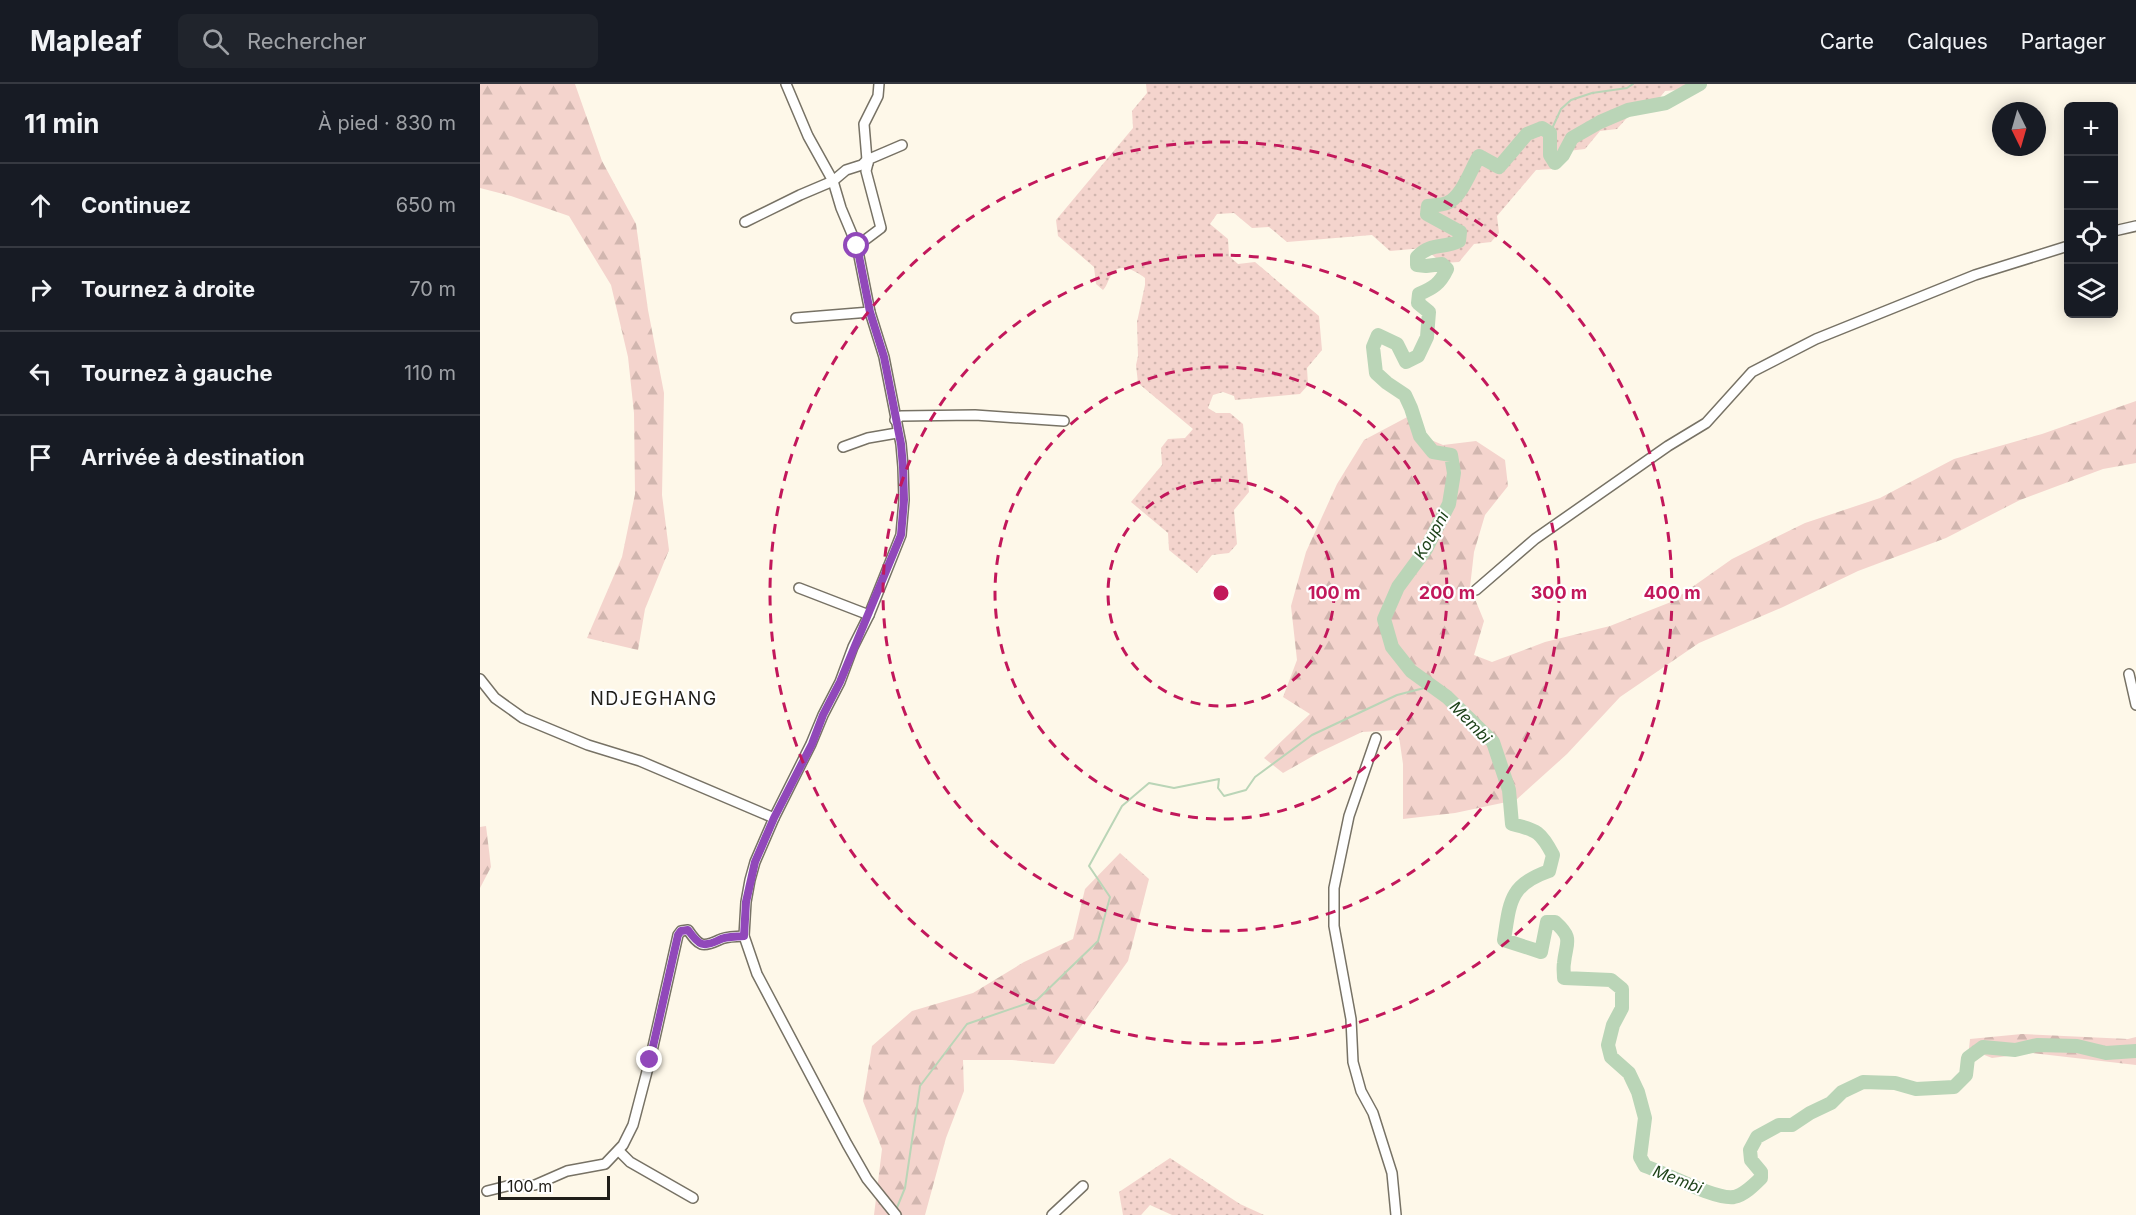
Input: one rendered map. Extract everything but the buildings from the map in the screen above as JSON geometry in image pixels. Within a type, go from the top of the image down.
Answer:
[{"type":"street","points":[[786,84],[808,136],[834,181],[841,208],[857,246],[870,312],[884,357],[903,467],[901,535],[840,682],[823,715],[812,744],[774,818],[750,880],[744,936],[757,974],[847,1144],[867,1179],[897,1215]]},
{"type":"street","points":[[857,246],[881,228],[866,171],[864,124],[878,96],[879,84]]},
{"type":"street","points":[[745,222],[834,181],[846,170],[903,145]]},
{"type":"street","points":[[2118,230],[2136,226]]},
{"type":"street","points":[[1476,590],[1535,539],[1668,446],[1706,423],[1752,372],[1816,339],[1975,275],[2064,247]]},
{"type":"street","points":[[796,318],[870,312]]},
{"type":"street","points":[[895,420],[901,416],[975,415],[1064,421]]},
{"type":"street","points":[[843,447],[868,438],[897,433]]},
{"type":"street","points":[[800,588],[869,615]]},
{"type":"street","points":[[2129,674],[2136,705]]},
{"type":"street","points":[[480,679],[495,698],[523,718],[601,749],[640,761],[774,818]]},
{"type":"street","points":[[1376,738],[1349,816],[1334,888],[1334,926],[1352,1019],[1353,1062],[1361,1091],[1373,1113],[1392,1173],[1396,1215]]},
{"type":"street","points":[[487,1191],[507,1186],[535,1185],[567,1171],[605,1164],[619,1151],[633,1125],[659,1025],[678,935],[681,931],[688,930],[702,945],[716,943],[720,939],[744,936]]},
{"type":"street","points":[[619,1151],[630,1161],[693,1198]]},
{"type":"street","points":[[1053,1215],[1083,1186]]},
{"type":"green space","points":[[480,84],[575,84],[602,161],[636,224],[648,310],[664,393],[662,495],[669,550],[645,609],[638,650],[587,638],[622,557],[635,494],[634,413],[628,357],[611,285],[569,216],[480,188]]},
{"type":"green space","points":[[1146,84],[1702,84],[1699,88],[1665,91],[1650,110],[1633,111],[1617,129],[1600,131],[1585,149],[1568,151],[1553,169],[1536,170],[1497,216],[1499,233],[1491,242],[1474,244],[1459,262],[1442,263],[1424,248],[1390,251],[1372,235],[1287,242],[1269,227],[1252,228],[1234,213],[1217,214],[1210,224],[1228,239],[1229,256],[1238,264],[1255,262],[1319,316],[1322,350],[1307,368],[1308,385],[1300,394],[1235,400],[1234,396],[1223,392],[1213,395],[1208,408],[1216,413],[1230,413],[1243,424],[1249,492],[1234,510],[1237,544],[1229,553],[1212,555],[1197,573],[1169,550],[1168,533],[1131,502],[1162,465],[1161,448],[1168,439],[1185,438],[1193,429],[1138,383],[1137,322],[1145,278],[1129,269],[1120,268],[1111,275],[1103,290],[1096,284],[1094,267],[1058,236],[1056,220],[1133,128],[1132,111],[1147,93]]},
{"type":"green space","points":[[2136,401],[2136,463],[2103,469],[2020,500],[1946,538],[1858,571],[1783,607],[1699,643],[1620,697],[1567,754],[1516,800],[1455,813],[1403,819],[1403,764],[1398,730],[1362,732],[1283,773],[1264,758],[1310,714],[1283,697],[1297,660],[1291,606],[1306,552],[1337,484],[1364,440],[1413,414],[1417,434],[1443,445],[1476,441],[1505,460],[1508,486],[1485,515],[1474,552],[1470,587],[1484,621],[1474,655],[1492,662],[1545,642],[1610,626],[1671,602],[1732,559],[1805,523],[1880,498],[1954,459],[2042,434]]},
{"type":"green space","points":[[486,826],[491,867],[480,888],[480,827]]},
{"type":"green space","points":[[1120,853],[1149,879],[1128,961],[1054,1064],[1012,1060],[963,1060],[964,1091],[946,1138],[925,1215],[874,1215],[882,1149],[863,1101],[872,1046],[912,1011],[973,993],[1024,962],[1073,939],[1085,889]]},
{"type":"green space","points":[[2022,1034],[2128,1039],[2136,1037],[2136,1065],[2031,1053],[1992,1058],[1969,1049],[1970,1039]]},
{"type":"green space","points":[[1170,1158],[1240,1204],[1264,1215],[1172,1215],[1150,1205],[1141,1215],[1123,1215],[1119,1192]]},
{"type":"waterway","points":[[1550,133],[1561,109],[1571,100],[1592,93],[1627,88],[1633,84]]},
{"type":"waterway","name":"Membi","points":[[1700,84],[1666,103],[1628,110],[1600,122],[1572,138],[1563,155],[1555,163],[1550,155],[1550,133],[1542,128],[1527,134],[1499,167],[1479,156],[1462,189],[1452,200],[1445,204],[1428,206],[1427,214],[1460,232],[1459,241],[1432,247],[1417,257],[1417,265],[1442,264],[1447,269],[1436,285],[1419,294],[1418,303],[1429,312],[1427,337],[1418,356],[1406,362],[1397,344],[1378,335],[1373,347],[1376,373],[1405,395],[1420,436],[1433,452],[1451,455],[1454,473],[1449,504],[1426,549],[1398,587],[1384,619],[1392,647],[1411,671],[1447,697],[1493,742],[1509,790],[1512,824],[1537,833],[1553,855],[1549,871],[1526,882],[1514,896],[1510,905],[1504,940],[1541,952],[1547,922],[1555,922],[1567,937],[1564,978],[1611,980],[1622,989],[1622,1008],[1613,1025],[1608,1045],[1611,1057],[1629,1073],[1638,1092],[1645,1118],[1640,1157],[1645,1166],[1726,1197],[1741,1194],[1761,1178],[1761,1172],[1751,1160],[1750,1150],[1757,1137],[1779,1125],[1792,1125],[1831,1103],[1842,1092],[1863,1082],[1895,1083],[1916,1089],[1954,1087],[1966,1075],[1968,1058],[1983,1047],[2015,1050],[2037,1045],[2077,1046],[2106,1053],[2136,1051]]},
{"type":"waterway","points":[[896,1210],[905,1188],[920,1086],[967,1024],[1037,1000],[1098,941],[1110,897],[1089,866],[1122,806],[1149,783],[1174,788],[1219,779],[1218,788],[1224,796],[1246,790],[1255,777],[1312,735],[1397,695],[1432,686]]},
{"type":"district","name":"NDJEGHANG","points":[[654,698]]},
{"type":"route","points":[[650,1060],[675,941],[681,931],[688,930],[702,945],[716,943],[720,939],[744,936],[746,902],[755,862],[840,682],[901,535],[904,500],[901,444],[897,433],[884,357],[870,312],[857,246]]},
{"type":"water label","name":"Koupni","points":[[1431,535]]}]
